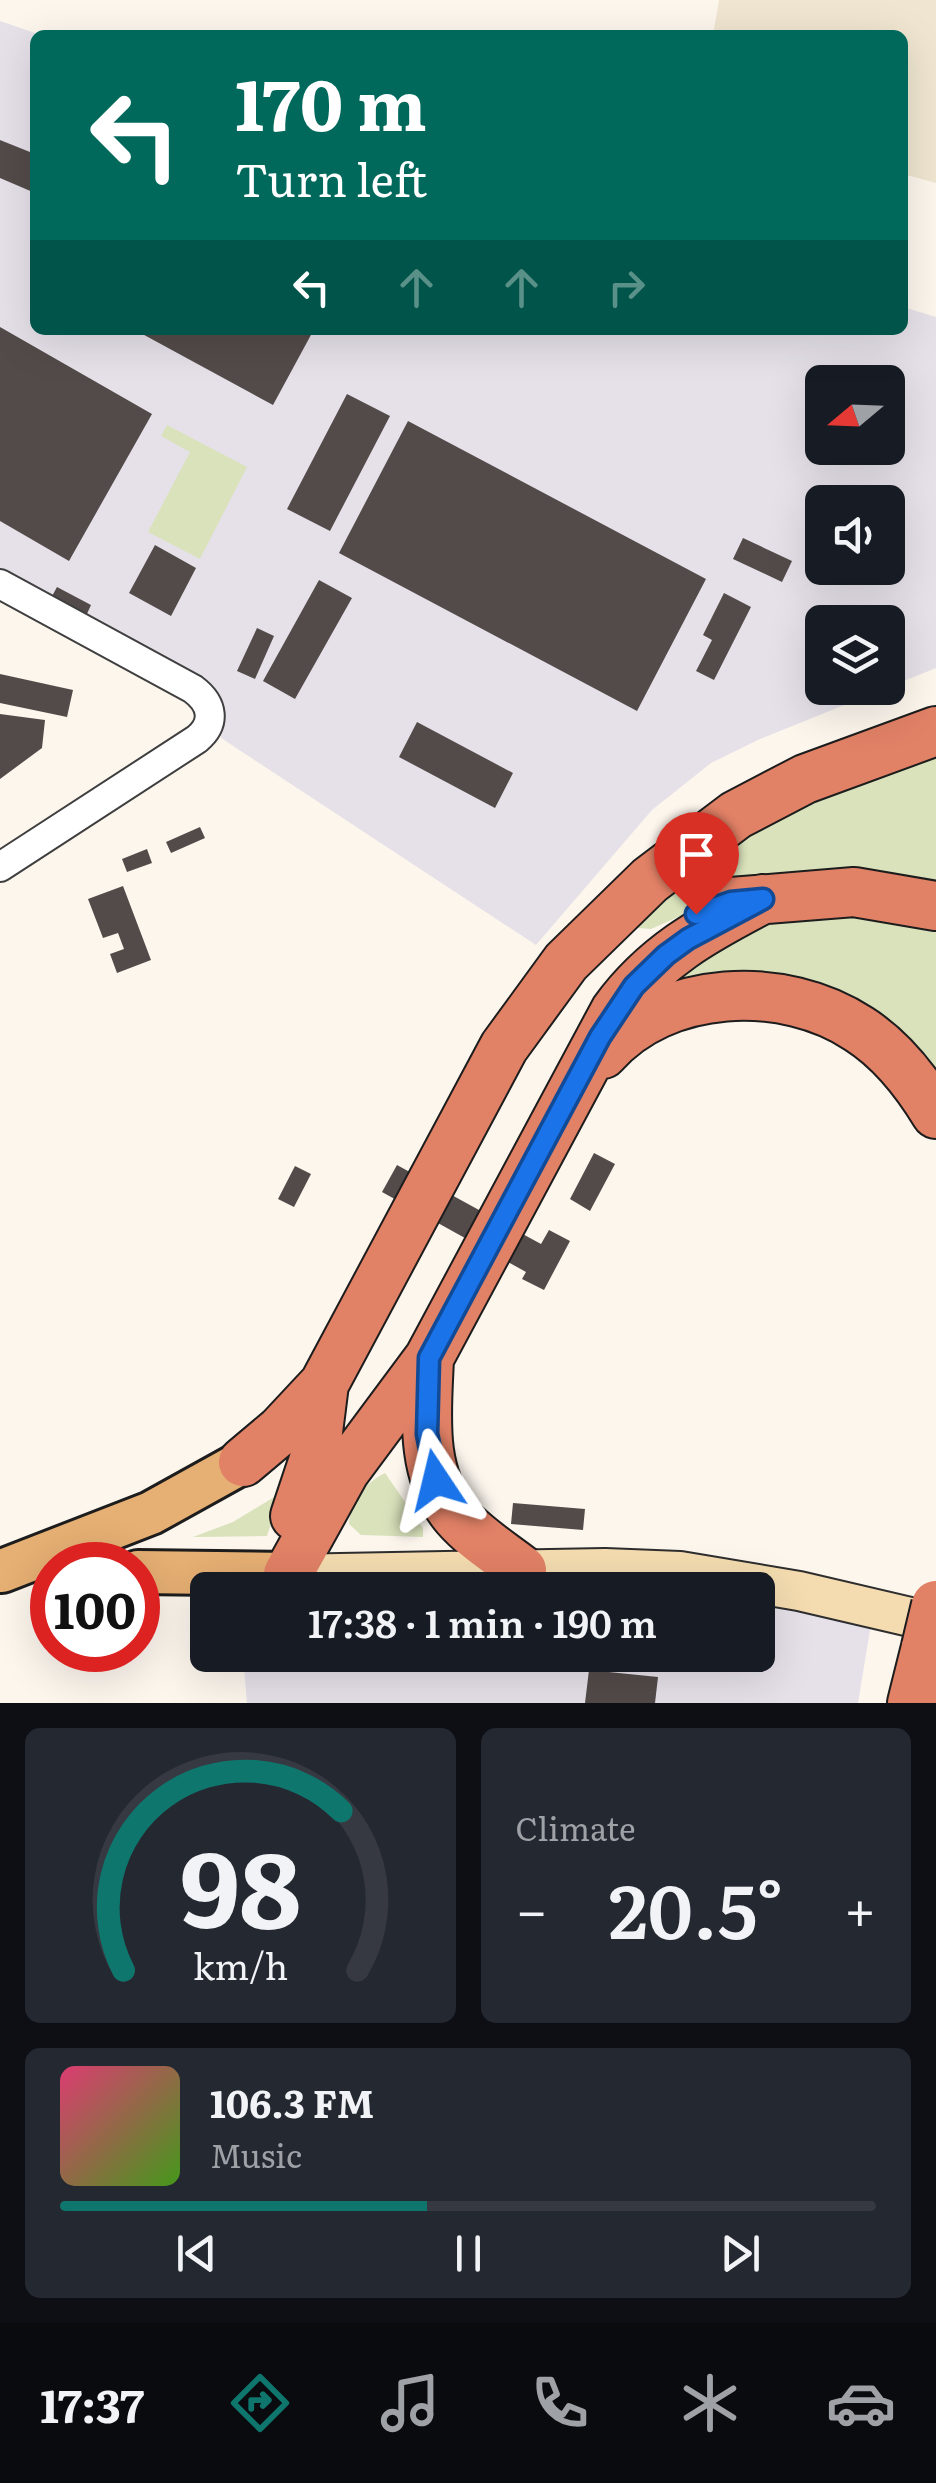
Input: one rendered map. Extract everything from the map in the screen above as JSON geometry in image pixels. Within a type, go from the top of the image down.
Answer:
[{"type":"highway","points":[[243,1462],[281,1430],[324,1384],[504,1047],[552,977],[578,949],[636,892],[750,806],[805,779],[936,731]]},
{"type":"highway","points":[[504,1047],[610,966],[671,926],[720,905],[854,892],[936,906]]},
{"type":"highway","points":[[289,1572],[345,1471],[429,1358],[615,1011],[645,975],[688,939],[763,899]]},
{"type":"highway","points":[[571,1091],[620,1036],[656,1014],[704,1000],[763,998],[804,1004],[856,1026],[899,1062],[936,1114]]},
{"type":"highway","points":[[429,1358],[427,1434],[441,1492],[462,1522],[522,1570]]},
{"type":"highway","points":[[288,1572],[288,1542],[314,1456],[324,1384]]},
{"type":"highway","points":[[912,1703],[933,1625]]},
{"type":"main road","points":[[1,1571],[151,1513],[243,1462]]},
{"type":"main road","points":[[405,1572],[606,1568],[708,1574],[933,1625]]},
{"type":"main road","points":[[1,1571],[30,1572]]},
{"type":"main road","points":[[160,1572],[190,1573]]},
{"type":"street","points":[[0,584],[193,689],[205,700],[211,722],[196,739],[0,867]]},
{"type":"shaded area","points":[[719,0],[936,0],[936,183],[908,175],[908,30],[714,30]]},
{"type":"shaded area","points":[[0,21],[30,31],[30,335],[908,335],[908,309],[936,317],[936,668],[905,680],[905,605],[805,605],[805,705],[844,705],[711,763],[652,810],[536,945],[221,738],[223,712],[0,571]]},
{"type":"shaded area","points":[[775,1604],[871,1624],[858,1703],[247,1703],[244,1672],[775,1672]]},
{"type":"green space","points":[[167,425],[247,467],[200,559],[148,532],[190,452],[161,436]]},
{"type":"green space","points":[[936,747],[936,894],[725,896],[651,929],[635,924],[711,846]]},
{"type":"green space","points":[[801,912],[936,922],[936,1089],[893,1036],[639,996],[686,951]]},
{"type":"green space","points":[[385,1473],[423,1528],[423,1537],[361,1535],[349,1524],[360,1494]]},
{"type":"green space","points":[[281,1493],[267,1536],[193,1537],[233,1522]]},
{"type":"building","points":[[0,140],[30,152],[30,191],[0,178]]},
{"type":"building","points":[[0,327],[152,414],[69,561],[0,521]]},
{"type":"building","points":[[144,335],[311,335],[273,405]]},
{"type":"building","points":[[347,394],[390,416],[330,531],[287,509]]},
{"type":"building","points":[[408,421],[706,579],[637,711],[339,553]]},
{"type":"building","points":[[743,538],[792,561],[782,582],[733,559]]},
{"type":"building","points":[[155,545],[196,568],[171,616],[129,593]]},
{"type":"building","points":[[319,580],[352,598],[295,699],[263,681]]},
{"type":"building","points":[[57,587],[91,605],[86,616],[51,598]]},
{"type":"building","points":[[724,593],[751,607],[714,680],[696,671],[712,640],[703,635]]},
{"type":"building","points":[[257,628],[274,636],[255,679],[237,671]]},
{"type":"building","points":[[0,674],[73,690],[67,717],[0,703]]},
{"type":"building","points":[[0,714],[45,720],[42,748],[0,779]]},
{"type":"building","points":[[417,722],[513,773],[495,808],[399,757]]},
{"type":"building","points":[[200,827],[205,838],[171,853],[166,842]]},
{"type":"building","points":[[147,849],[152,863],[127,872],[122,859]]},
{"type":"building","points":[[123,886],[151,960],[117,973],[110,954],[124,949],[118,933],[103,938],[88,899]]},
{"type":"building","points":[[594,1153],[615,1164],[590,1211],[570,1199]]},
{"type":"building","points":[[397,1165],[541,1244],[549,1230],[570,1241],[544,1290],[522,1279],[526,1272],[382,1192]]},
{"type":"building","points":[[295,1166],[311,1174],[294,1207],[278,1199]]},
{"type":"building","points":[[513,1503],[585,1509],[583,1530],[511,1524]]},
{"type":"building","points":[[589,1672],[658,1677],[655,1703],[585,1703]]},
{"type":"route","points":[[436,1480],[427,1434],[429,1358],[600,1037],[634,986],[666,955],[763,899],[731,902],[696,914]]}]
